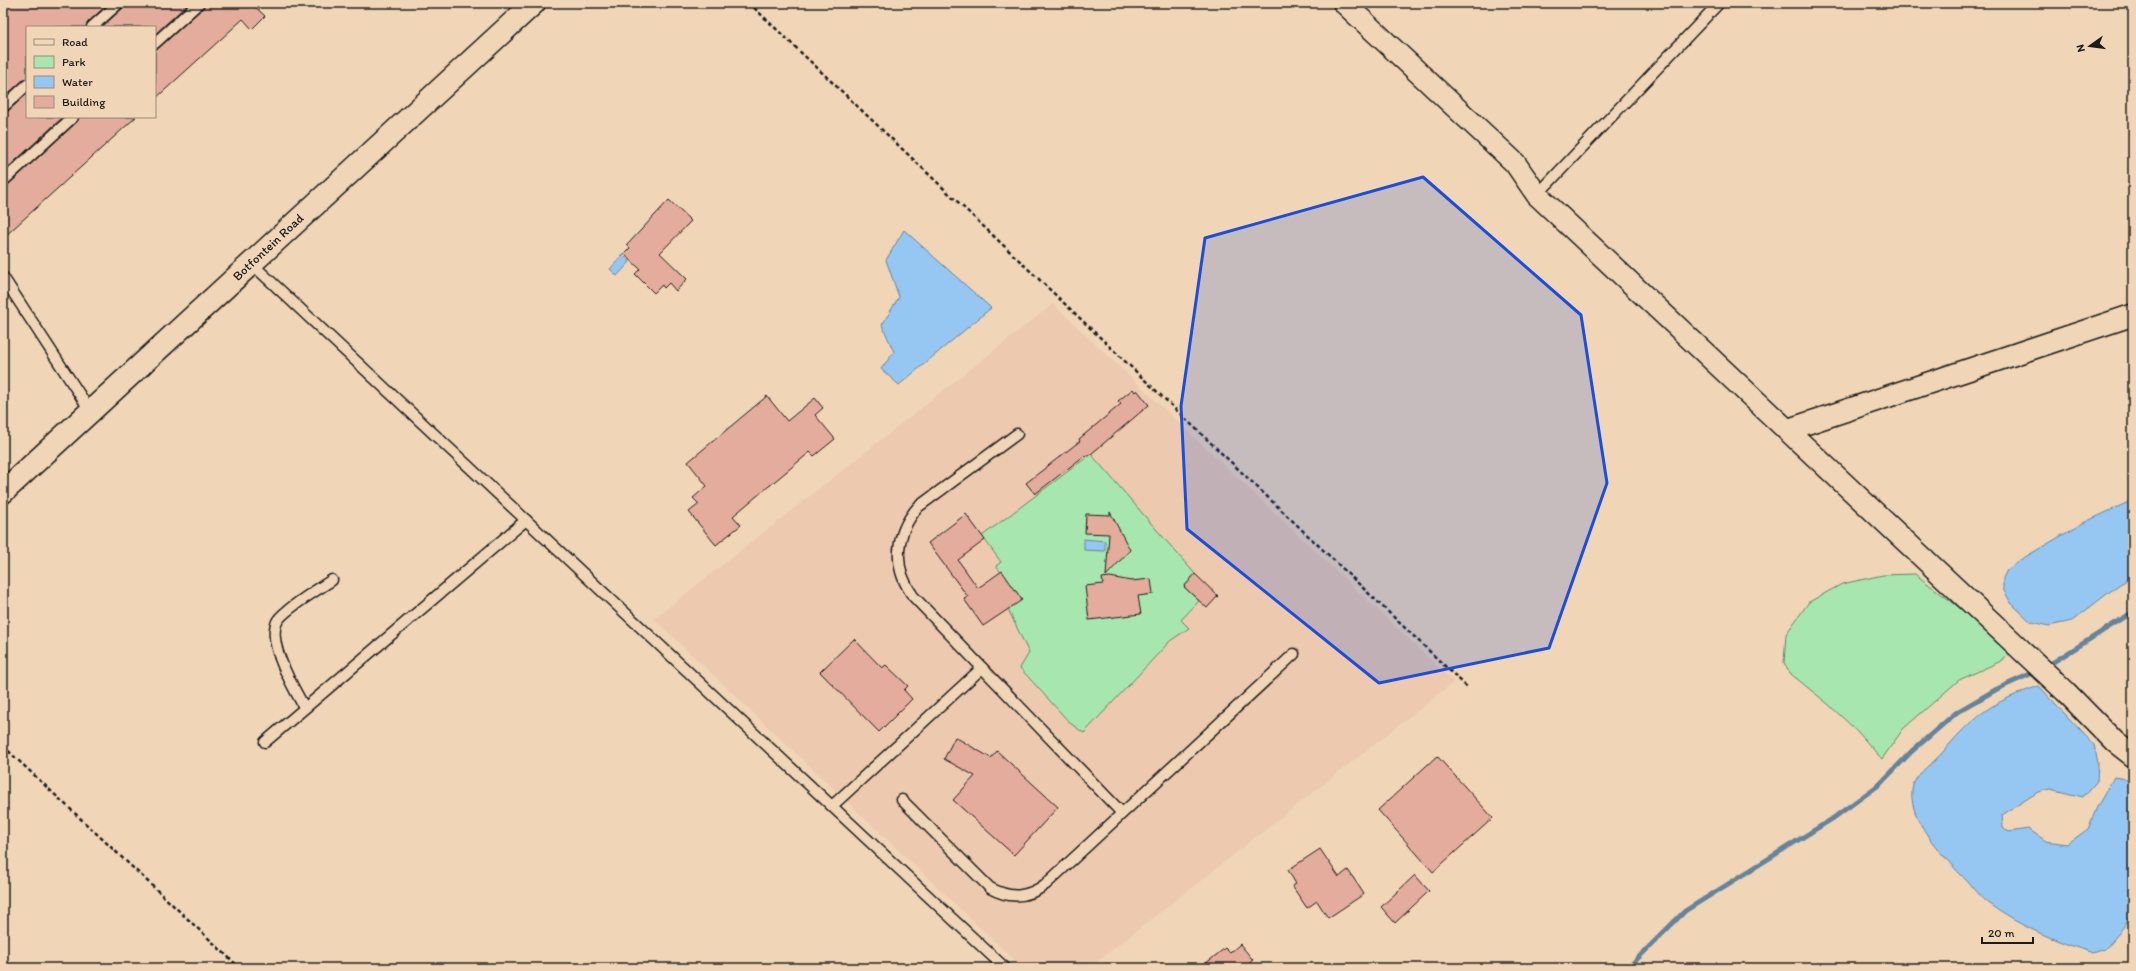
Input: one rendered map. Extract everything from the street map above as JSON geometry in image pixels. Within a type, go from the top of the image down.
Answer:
[{"type":"main road","name":"Botfontein Road","points":[[3,492],[534,3]]},
{"type":"street","points":[[1344,3],[1515,163],[1537,195],[2065,691],[2115,742],[2133,756]]},
{"type":"street","points":[[1788,430],[2133,315]]},
{"type":"lane","points":[[93,26],[119,3]]},
{"type":"lane","points":[[156,42],[199,3]]},
{"type":"lane","points":[[1537,195],[1719,3]]},
{"type":"lane","points":[[3,107],[26,86]]},
{"type":"lane","points":[[3,181],[72,118]]},
{"type":"lane","points":[[251,263],[1005,968]]},
{"type":"lane","points":[[3,277],[90,412]]},
{"type":"lane","points":[[1017,434],[918,507],[905,526],[898,548],[900,568],[910,592],[1122,813]]},
{"type":"lane","points":[[265,742],[304,707],[526,520]]},
{"type":"lane","points":[[304,707],[275,645],[274,632],[278,620],[287,611],[332,580]]},
{"type":"lane","points":[[902,800],[990,888],[1006,896],[1028,894],[1039,889],[1294,654]]},
{"type":"lane","points":[[832,806],[982,668]]},
{"type":"path","points":[[749,3],[1467,687]]},
{"type":"path","points":[[3,746],[240,968]]},
{"type":"highlighted area","points":[[1423,177],[1581,315],[1607,483],[1549,648],[1379,683],[1187,529],[1181,406],[1205,238]]},
{"type":"shaded area","points":[[1053,304],[1454,682],[1089,968],[1023,968],[654,619]],"holes":[[[984,540],[1195,575],[1184,587],[1181,620],[1188,628],[1170,641],[1084,733],[1070,723],[1020,669],[1029,653],[1008,609],[1022,599],[997,566],[1001,562]]]},
{"type":"green space","points":[[1091,454],[1195,574],[1184,587],[1199,601],[1181,620],[1189,628],[1170,641],[1084,733],[1070,723],[1020,668],[1029,653],[1008,609],[1022,599],[996,566],[1001,562],[982,536]]},
{"type":"green space","points":[[1915,574],[1981,624],[2011,653],[1999,662],[1959,680],[1903,729],[1882,759],[1857,731],[1828,704],[1791,674],[1784,663],[1786,634],[1809,602],[1842,584],[1883,575]]},
{"type":"water","points":[[904,230],[991,308],[899,385],[881,369],[894,352],[882,325],[899,297],[886,260]]},
{"type":"water","points":[[623,255],[630,262],[617,276],[610,269]]},
{"type":"water","points":[[2133,500],[2133,577],[2120,584],[2072,621],[2049,626],[2031,622],[2011,603],[2003,589],[2003,578],[2007,570],[2020,560],[2083,523]]},
{"type":"water","points":[[1084,539],[1105,541],[1105,551],[1084,550]]},
{"type":"water","points":[[2039,686],[2094,745],[2098,763],[2097,781],[2083,797],[2050,789],[2038,792],[2002,815],[2003,827],[2009,832],[2028,829],[2046,841],[2067,844],[2088,829],[2097,807],[2114,777],[2133,780],[2133,913],[2119,933],[2105,949],[2093,953],[2066,944],[2013,920],[1986,902],[1948,861],[1929,837],[1915,811],[1912,798],[1915,780],[1926,767],[1939,756],[1975,719],[1996,704]]},
{"type":"building","points":[[3,3],[109,3],[88,22],[86,26],[26,26],[26,79],[23,80],[3,98]]},
{"type":"building","points":[[125,3],[189,3],[156,33],[156,26],[103,26],[123,8]]},
{"type":"building","points":[[205,3],[251,3],[265,16],[252,29],[243,19],[156,98],[156,49],[159,48],[203,8]]},
{"type":"building","points":[[26,95],[26,118],[62,118],[3,172],[3,113],[7,112]]},
{"type":"building","points":[[79,118],[135,118],[3,238],[3,187],[7,186],[77,122]]},
{"type":"building","points":[[669,200],[691,221],[660,253],[687,279],[676,291],[669,283],[664,288],[662,285],[654,293],[635,274],[640,269],[624,254],[630,248],[627,245]]},
{"type":"building","points":[[1133,389],[1135,392],[1137,390],[1149,405],[1091,454],[1084,456],[1035,494],[1026,483],[1080,441],[1079,439],[1121,404],[1118,401]]},
{"type":"building","points":[[767,396],[787,421],[815,398],[823,408],[815,415],[835,439],[814,456],[810,452],[733,516],[741,525],[716,545],[689,512],[699,504],[693,498],[707,486],[688,462]]},
{"type":"building","points":[[1110,512],[1130,550],[1106,576],[1109,534],[1085,533],[1086,514],[1110,515]]},
{"type":"building","points":[[966,514],[985,540],[958,560],[978,588],[1002,571],[1022,600],[983,626],[964,599],[968,597],[928,543]]},
{"type":"building","points":[[1195,574],[1218,596],[1207,608],[1184,587]]},
{"type":"building","points":[[1110,577],[1131,581],[1151,579],[1153,594],[1138,596],[1141,614],[1089,620],[1085,586],[1103,584],[1102,578]]},
{"type":"building","points":[[854,639],[882,668],[886,665],[908,686],[904,690],[912,699],[879,732],[820,672]]},
{"type":"building","points":[[955,737],[991,758],[997,751],[1058,807],[1014,855],[953,800],[975,776],[944,759]]},
{"type":"building","points":[[1437,756],[1493,818],[1433,872],[1378,810]]},
{"type":"building","points":[[1320,849],[1339,877],[1348,870],[1364,894],[1328,918],[1317,901],[1307,908],[1292,886],[1296,884],[1288,870]]},
{"type":"building","points":[[1415,875],[1429,891],[1395,923],[1381,907]]},
{"type":"building","points":[[1240,944],[1253,960],[1244,968],[1200,968],[1225,948],[1230,953]]},
{"type":"waterway","points":[[2047,666],[2133,612]]},
{"type":"waterway","points":[[1628,968],[1685,911],[1832,819],[1880,784],[1912,751],[1957,712],[1997,689],[2037,671]]}]
